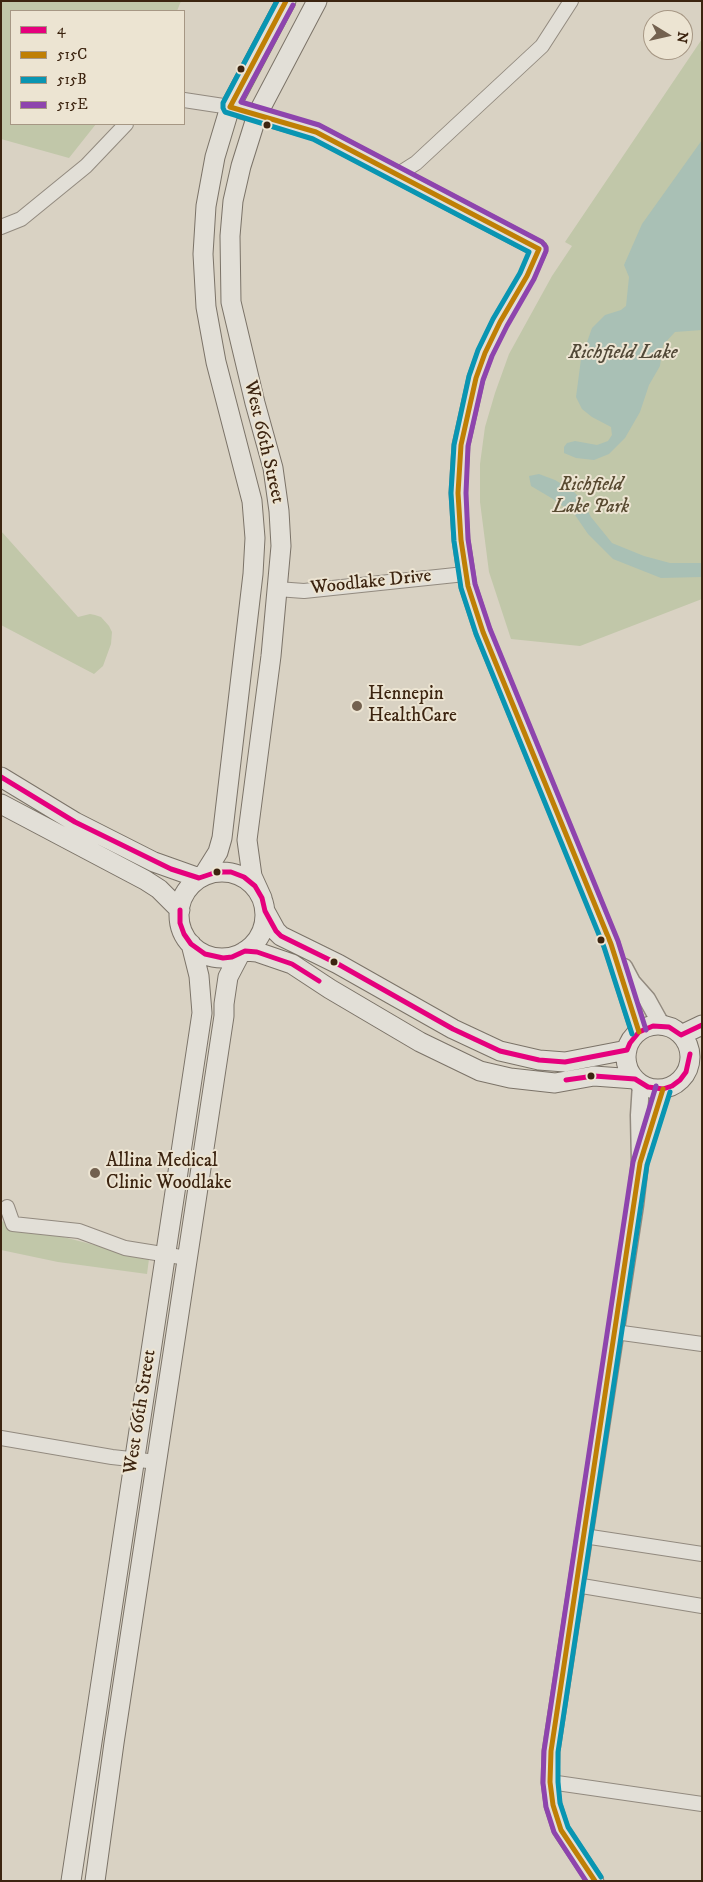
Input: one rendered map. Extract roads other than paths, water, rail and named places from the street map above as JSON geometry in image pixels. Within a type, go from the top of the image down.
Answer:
[{"type":"main road","name":"West 66th Street","points":[[201,877],[218,852],[222,838],[253,574],[255,538],[252,501],[216,362],[206,307],[203,254],[206,206],[215,157],[230,107],[286,1]]},
{"type":"main road","name":"West 66th Street","points":[[263,905],[252,876],[247,840],[271,656],[282,546],[273,468],[255,403],[231,302],[230,236],[240,166],[257,115],[317,1]]},
{"type":"main road","points":[[1,778],[75,822],[154,862],[201,877]]},
{"type":"main road","points":[[1,792],[56,810]]},
{"type":"main road","points":[[1,804],[145,880],[159,889],[180,910]]},
{"type":"main road","points":[[263,905],[264,923],[260,934],[254,944],[232,957],[214,957],[198,950],[184,934],[180,923],[180,910],[184,895],[193,883],[201,877],[217,872],[231,872],[255,886],[276,931],[281,936],[338,964],[453,1029],[500,1051],[539,1060],[565,1062],[627,1050]]},
{"type":"main road","name":"West 66th Street","points":[[71,1881],[202,1012],[199,976],[191,944]]},
{"type":"main road","name":"West 66th Street","points":[[95,1881],[224,1016],[228,977],[242,952]]},
{"type":"main road","points":[[242,952],[257,952],[292,964],[330,989],[420,1042],[480,1070],[510,1078],[554,1083],[594,1076],[638,1082]]},
{"type":"main road","points":[[681,1035],[702,1025]]},
{"type":"main road","points":[[653,1026],[662,1026],[675,1030],[687,1044],[696,1050],[686,1072],[672,1086],[663,1089],[648,1088],[638,1082],[629,1071],[626,1061],[627,1050],[638,1032],[653,1026]]},
{"type":"street","points":[[397,175],[416,163],[542,46],[571,1]]},
{"type":"street","points":[[185,100],[230,107],[316,132],[539,249],[486,353],[476,378],[461,445],[458,493],[465,574],[482,632],[611,944],[638,1032]]},
{"type":"street","points":[[1,227],[22,219],[86,166],[125,125]]},
{"type":"street","name":"Woodlake Drive","points":[[277,589],[304,591],[465,574]]},
{"type":"street","points":[[611,944],[632,982],[646,999],[662,1026]]},
{"type":"street","points":[[638,1082],[640,1163]]},
{"type":"street","points":[[595,1881],[561,1830],[553,1805],[550,1782],[551,1751],[640,1163],[653,1116],[663,1089]]},
{"type":"street","points":[[7,1206],[14,1224],[79,1231],[125,1248],[188,1258]]},
{"type":"street","points":[[615,1332],[702,1344]]},
{"type":"street","points":[[1,1438],[157,1462]]},
{"type":"street","points":[[584,1536],[702,1554]]},
{"type":"street","points":[[576,1585],[702,1606]]},
{"type":"street","points":[[550,1782],[702,1804]]},
{"type":"water","name":"Richfield Lake","points":[[702,140],[702,330],[675,332],[663,345],[660,366],[649,385],[640,412],[625,438],[609,454],[594,460],[576,458],[564,453],[564,447],[567,443],[575,441],[597,445],[608,441],[612,435],[611,427],[592,417],[582,409],[576,397],[581,359],[592,328],[605,315],[621,310],[626,306],[629,277],[624,265],[642,224]]},
{"type":"water","points":[[539,474],[555,480],[572,490],[581,499],[591,517],[612,543],[644,556],[670,563],[702,563],[702,577],[661,578],[613,559],[588,534],[575,515],[531,486],[529,476]]},
{"type":"place","name":"Hennepin HealthCare","points":[[357,706]]},
{"type":"place","name":"Allina Medical Clinic Woodlake","points":[[95,1173]]},
{"type":"park label","name":"Richfield Lake Park","points":[[591,497]]}]
